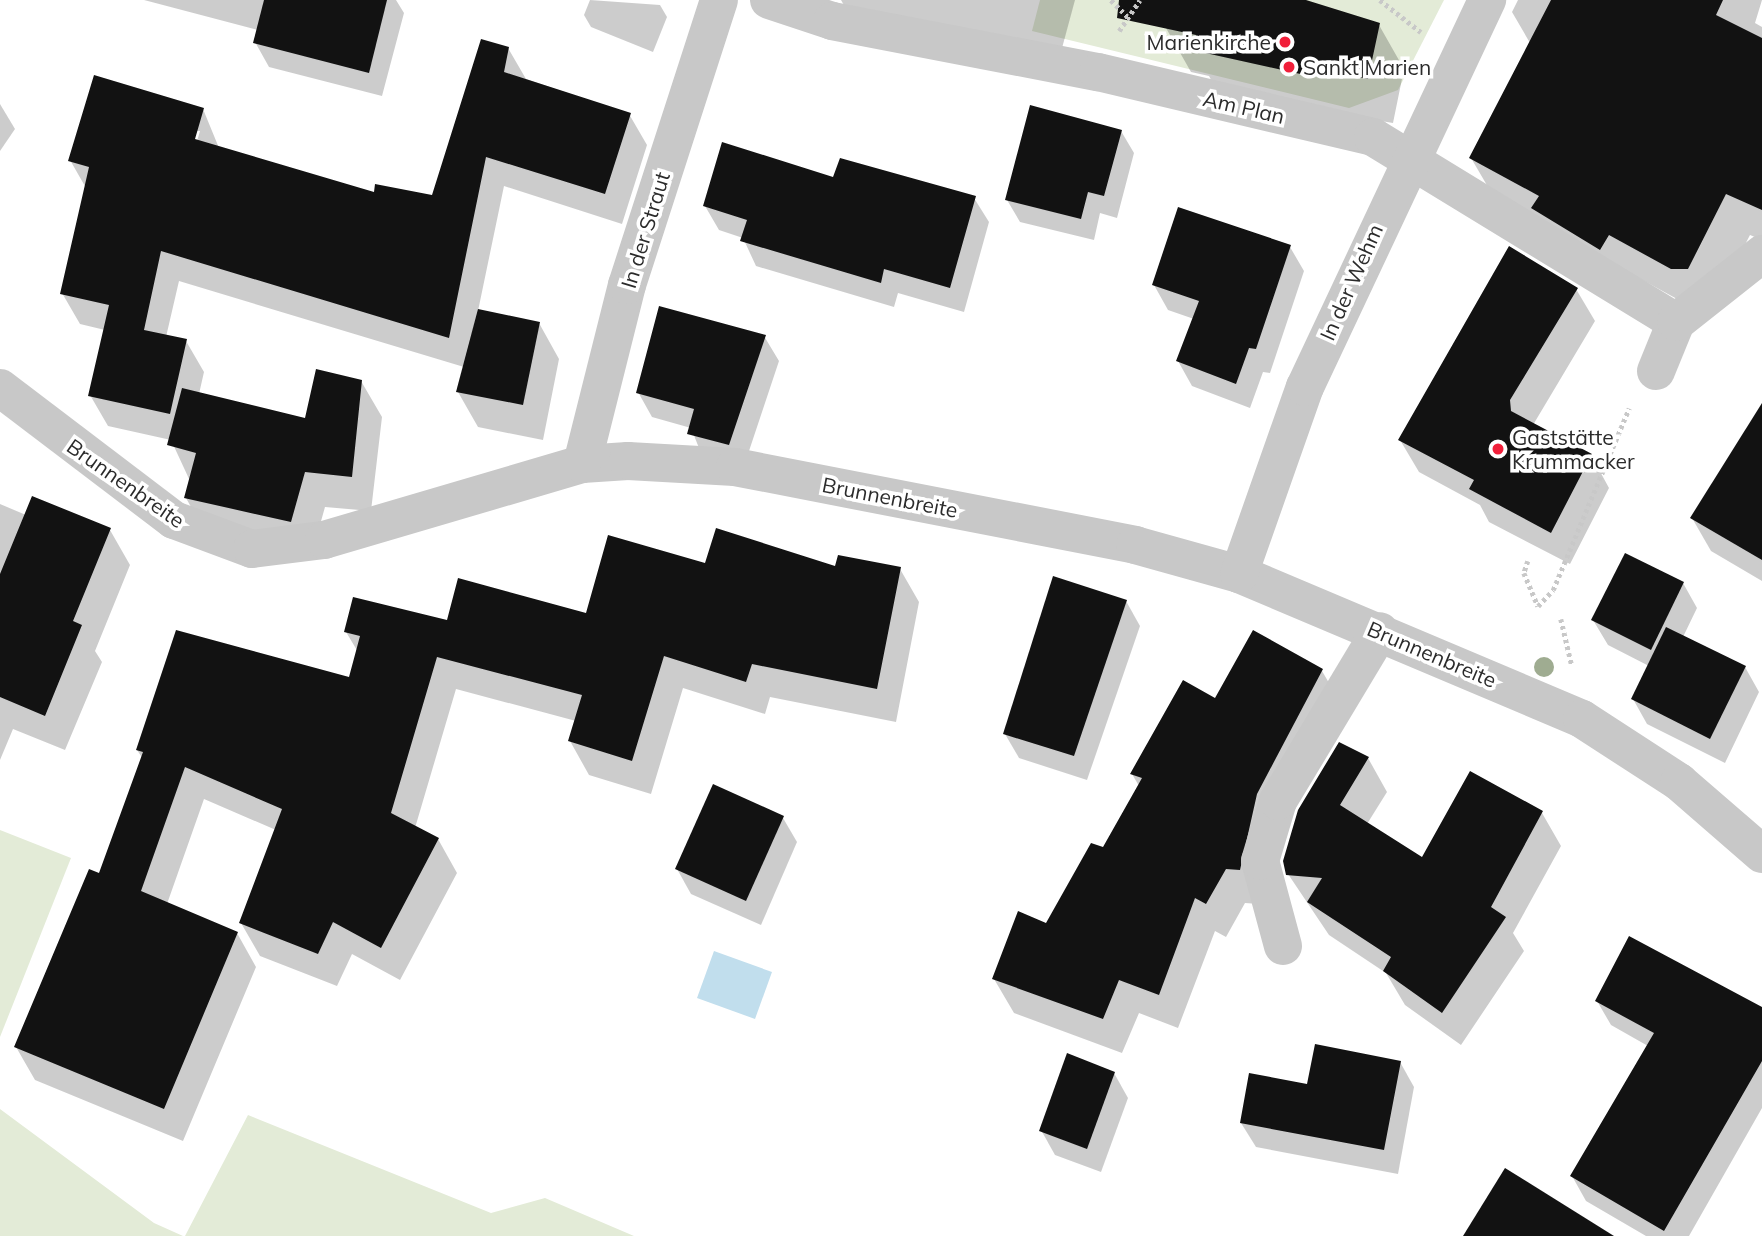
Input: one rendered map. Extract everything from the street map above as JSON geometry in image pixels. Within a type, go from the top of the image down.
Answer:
[{"type":"street","name":"In der Straut","points":[[582,464],[627,285],[719,0]]},
{"type":"street","name":"Am Plan","points":[[769,0],[832,21],[1098,72],[1373,137],[1676,322]]},
{"type":"street","name":"In der Wehm","points":[[1239,574],[1305,387],[1408,157],[1487,0]]},
{"type":"street","points":[[1656,371],[1676,322],[1762,254]]},
{"type":"street","name":"Brunnenbreite","points":[[0,388],[174,520],[252,549],[336,537],[582,464],[735,467],[1135,545],[1239,574],[1380,631],[1582,719],[1679,782],[1762,854]]},
{"type":"street","points":[[1283,946],[1260,861],[1278,801],[1380,631]]},
{"type":"path","points":[[1111,0],[1127,16]]},
{"type":"path","points":[[1528,561],[1524,573],[1538,606],[1553,590],[1632,401],[1656,371]]},
{"type":"green space","name":"Sankt Marien","points":[[1040,0],[1444,0],[1398,90],[1349,108],[1032,31]]},
{"type":"green space","points":[[0,830],[71,858],[0,1037]]},
{"type":"green space","points":[[0,1109],[154,1223],[183,1236],[0,1236]]},
{"type":"green space","points":[[248,1115],[491,1213],[545,1198],[634,1236],[185,1236]]},
{"type":"water","points":[[714,951],[772,972],[755,1019],[697,998]]},
{"type":"building","points":[[264,0],[387,0],[369,73],[253,43]]},
{"type":"building","name":"Marienkirche","points":[[1119,0],[1306,0],[1380,23],[1368,79],[1317,68],[1314,77],[1192,50],[1196,35],[1117,18]]},
{"type":"building","points":[[1551,0],[1723,0],[1716,15],[1762,38],[1762,210],[1726,194],[1688,269],[1671,269],[1609,235],[1600,250],[1531,208],[1539,196],[1469,158]]},
{"type":"building","points":[[481,39],[509,47],[504,72],[631,113],[605,194],[486,157],[449,338],[161,251],[144,330],[187,339],[170,414],[88,396],[109,305],[60,294],[89,167],[68,161],[94,75],[204,108],[195,139],[374,192],[375,184],[432,195]]},
{"type":"building","points":[[1030,105],[1122,130],[1104,196],[1088,192],[1081,219],[1005,200]]},
{"type":"building","points":[[722,142],[833,177],[840,158],[976,196],[950,288],[884,269],[881,283],[740,241],[747,220],[703,206]]},
{"type":"building","points":[[1178,207],[1291,245],[1256,349],[1249,348],[1236,384],[1176,361],[1199,301],[1152,285]]},
{"type":"building","points":[[1509,246],[1578,288],[1510,400],[1511,411],[1592,454],[1551,533],[1469,489],[1474,480],[1398,440]]},
{"type":"building","points":[[659,306],[766,335],[729,445],[687,434],[694,409],[636,393]]},
{"type":"building","points":[[478,309],[540,322],[523,405],[456,392]]},
{"type":"building","points":[[316,369],[362,380],[352,477],[305,472],[291,522],[184,498],[196,453],[167,445],[182,388],[305,418]]},
{"type":"building","points":[[1762,403],[1762,560],[1690,518]]},
{"type":"building","points":[[32,496],[111,528],[73,621],[82,625],[45,716],[0,697],[0,574]]},
{"type":"building","points":[[716,528],[835,566],[838,555],[901,567],[877,689],[752,664],[746,682],[664,656],[632,761],[568,741],[582,695],[437,657],[391,813],[439,838],[381,948],[333,922],[318,954],[239,923],[282,809],[185,767],[141,891],[238,932],[164,1109],[14,1047],[89,869],[99,873],[143,752],[136,750],[176,630],[349,677],[360,636],[344,632],[353,597],[447,620],[458,578],[586,613],[608,535],[705,563]]},
{"type":"building","points":[[1625,553],[1684,582],[1651,650],[1591,620]]},
{"type":"building","points":[[1053,576],[1127,600],[1074,756],[1003,734]]},
{"type":"building","points":[[1666,627],[1746,666],[1710,739],[1631,699]]},
{"type":"building","points":[[1253,630],[1323,669],[1257,794],[1240,870],[1226,869],[1206,904],[1195,898],[1159,995],[1119,980],[1103,1019],[992,979],[1018,911],[1046,923],[1091,843],[1103,847],[1142,778],[1130,774],[1183,680],[1215,698]]},
{"type":"building","points":[[1339,742],[1369,757],[1340,805],[1422,857],[1470,771],[1543,811],[1491,907],[1506,917],[1442,1013],[1383,971],[1391,957],[1307,902],[1322,878],[1286,875],[1283,861],[1298,810]]},
{"type":"building","points":[[713,784],[784,816],[746,901],[675,869]]},
{"type":"building","points":[[1629,936],[1762,1007],[1762,1061],[1664,1231],[1570,1176],[1654,1033],[1595,1001]]},
{"type":"building","points":[[1315,1044],[1401,1061],[1384,1150],[1240,1123],[1249,1073],[1307,1084]]},
{"type":"building","points":[[1067,1053],[1115,1072],[1087,1149],[1039,1131]]},
{"type":"building","points":[[1505,1168],[1614,1236],[1463,1236]]},
{"type":"place","name":"Marienkirche","points":[[1285,42]]},
{"type":"place","name":"Sankt Marien","points":[[1289,67]]},
{"type":"place","name":"Gaststätte Krummacker","points":[[1498,449]]}]
